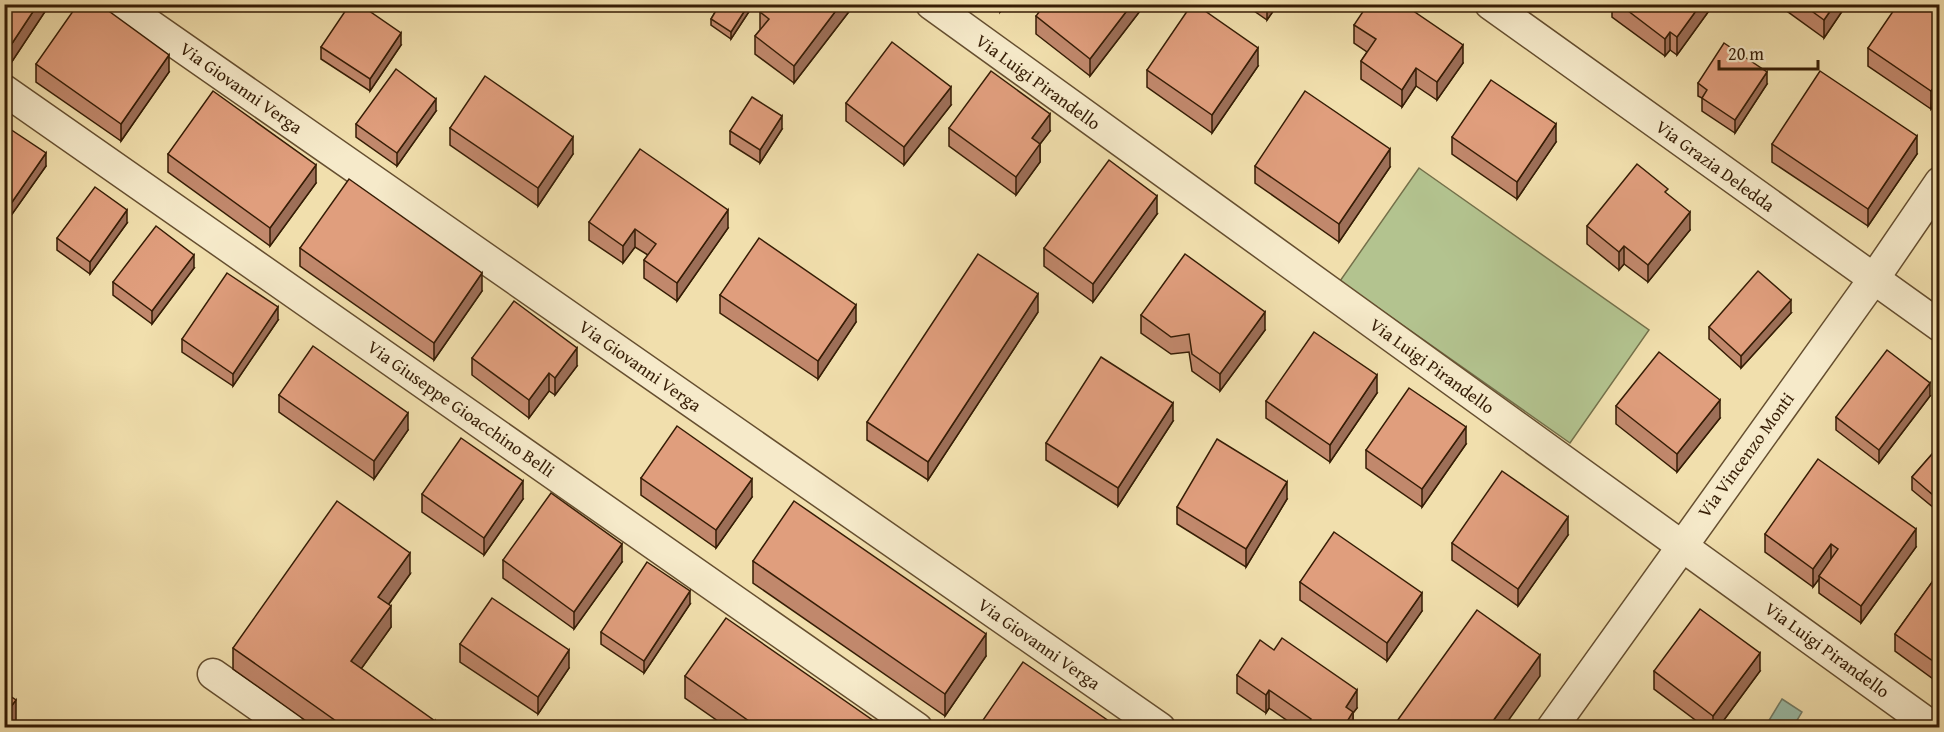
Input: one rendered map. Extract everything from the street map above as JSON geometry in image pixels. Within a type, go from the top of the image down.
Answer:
[{"type":"street","name":"Via Giovanni Verga","points":[[120,4],[1160,728]]},
{"type":"street","name":"Via Luigi Pirandello","points":[[931,4],[1934,728]]},
{"type":"street","name":"Via Grazia Deledda","points":[[1490,4],[1940,326]]},
{"type":"street","name":"Via Giuseppe Gioacchino Belli","points":[[4,90],[917,728]]},
{"type":"street","name":"Via Vincenzo Monti","points":[[1552,728],[1873,280],[1940,182]]},
{"type":"street","points":[[213,674],[290,728]]},
{"type":"green space","points":[[1419,168],[1649,330],[1570,443],[1340,281]]},
{"type":"shaded area","points":[[1782,699],[1802,712],[1793,727],[1765,727]]},
{"type":"building","points":[[4,4],[38,4],[11,45],[4,40]]},
{"type":"building","points":[[78,4],[99,4],[169,55],[121,124],[36,64]]},
{"type":"building","points":[[350,4],[359,4],[401,33],[370,79],[321,47]]},
{"type":"building","points":[[720,4],[749,4],[731,32],[711,19]]},
{"type":"building","points":[[766,4],[841,4],[794,66],[755,36],[769,19],[760,12]]},
{"type":"building","points":[[1045,4],[1132,4],[1090,59],[1036,16]]},
{"type":"building","points":[[1192,4],[1258,48],[1212,115],[1147,70]]},
{"type":"building","points":[[1368,4],[1403,4],[1463,45],[1437,82],[1416,68],[1402,90],[1361,61],[1376,39],[1354,25]]},
{"type":"building","points":[[1619,4],[1701,4],[1677,37],[1670,32],[1665,39]]},
{"type":"building","points":[[1802,4],[1835,4],[1824,20]]},
{"type":"building","points":[[1898,4],[1940,4],[1940,80],[1931,91],[1868,48]]},
{"type":"building","points":[[892,42],[951,87],[904,147],[846,103]]},
{"type":"building","points":[[1724,43],[1767,72],[1735,120],[1702,98],[1707,90],[1698,83]]},
{"type":"building","points":[[396,69],[436,99],[397,153],[356,124]]},
{"type":"building","points":[[991,71],[1050,114],[1032,138],[1040,144],[1016,177],[949,128]]},
{"type":"building","points":[[1820,71],[1917,136],[1868,209],[1772,144]]},
{"type":"building","points":[[485,76],[573,137],[538,188],[450,128]]},
{"type":"building","points":[[1491,80],[1556,124],[1517,182],[1452,137]]},
{"type":"building","points":[[213,91],[316,165],[270,228],[168,154]]},
{"type":"building","points":[[1305,91],[1390,149],[1339,224],[1255,166]]},
{"type":"building","points":[[752,97],[782,116],[760,150],[730,131]]},
{"type":"building","points":[[4,125],[46,153],[10,205],[4,201]]},
{"type":"building","points":[[640,149],[728,210],[677,283],[644,260],[656,244],[635,229],[623,246],[589,222]]},
{"type":"building","points":[[1109,160],[1157,196],[1093,284],[1044,248]]},
{"type":"building","points":[[1637,164],[1668,189],[1665,192],[1690,212],[1648,265],[1624,246],[1619,252],[1587,226]]},
{"type":"building","points":[[349,179],[482,273],[434,343],[300,248]]},
{"type":"building","points":[[95,187],[127,210],[90,262],[57,238]]},
{"type":"building","points":[[156,226],[194,255],[152,311],[113,282]]},
{"type":"building","points":[[759,238],[856,305],[818,361],[720,295]]},
{"type":"building","points":[[978,254],[1038,294],[928,462],[867,422]]},
{"type":"building","points":[[1185,254],[1265,312],[1220,374],[1192,354],[1189,334],[1171,337],[1141,315]]},
{"type":"building","points":[[1758,271],[1791,300],[1741,356],[1709,327]]},
{"type":"building","points":[[227,273],[278,307],[233,374],[182,339]]},
{"type":"building","points":[[514,301],[577,348],[555,378],[549,373],[529,400],[472,358]]},
{"type":"building","points":[[1314,332],[1377,375],[1330,445],[1266,401]]},
{"type":"building","points":[[313,346],[408,413],[374,461],[279,395]]},
{"type":"building","points":[[1887,350],[1930,383],[1879,450],[1836,417]]},
{"type":"building","points":[[1659,352],[1720,400],[1677,454],[1616,406]]},
{"type":"building","points":[[1101,357],[1173,403],[1118,488],[1046,443]]},
{"type":"building","points":[[1409,388],[1466,427],[1422,489],[1366,450]]},
{"type":"building","points":[[677,426],[752,479],[716,530],[641,478]]},
{"type":"building","points":[[461,438],[523,481],[484,538],[422,494]]},
{"type":"building","points":[[1217,439],[1287,482],[1246,549],[1177,507]]},
{"type":"building","points":[[1940,445],[1940,501],[1912,477]]},
{"type":"building","points":[[1818,459],[1916,529],[1861,606],[1819,576],[1838,549],[1831,544],[1813,569],[1765,534]]},
{"type":"building","points":[[1502,471],[1568,517],[1518,589],[1452,543]]},
{"type":"building","points":[[551,493],[622,544],[574,612],[503,560]]},
{"type":"building","points":[[337,501],[410,553],[378,597],[391,606],[351,661],[435,721],[431,728],[346,728],[233,648]]},
{"type":"building","points":[[794,501],[986,634],[945,694],[753,561]]},
{"type":"building","points":[[1334,532],[1422,593],[1387,643],[1300,582]]},
{"type":"building","points":[[647,562],[690,591],[644,661],[601,632]]},
{"type":"building","points":[[1940,571],[1940,666],[1895,634]]},
{"type":"building","points":[[492,598],[569,650],[538,697],[460,644]]},
{"type":"building","points":[[1700,609],[1760,653],[1713,716],[1654,671]]},
{"type":"building","points":[[1477,610],[1540,655],[1488,728],[1392,728]]},
{"type":"building","points":[[726,618],[884,728],[759,728],[685,676]]},
{"type":"building","points":[[1282,638],[1357,690],[1346,707],[1353,712],[1343,728],[1310,728],[1307,726],[1311,719],[1269,690],[1266,695],[1237,675],[1260,640],[1274,650]]},
{"type":"building","points":[[1023,662],[1119,728],[988,728],[981,723]]},
{"type":"building","points":[[4,692],[16,700],[4,716]]}]
